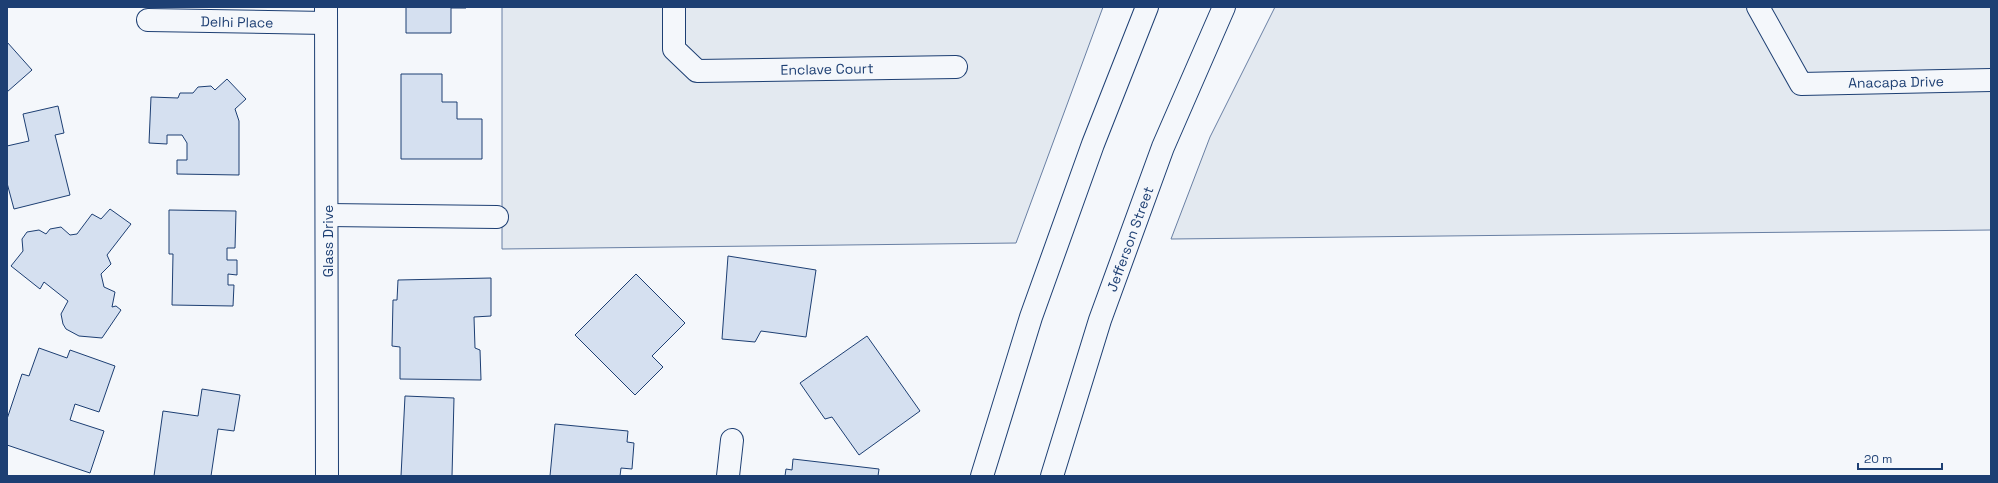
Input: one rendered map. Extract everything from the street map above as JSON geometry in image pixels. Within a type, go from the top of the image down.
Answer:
[{"type":"street","name":"Enclave Court","points":[[674,7],[674,49],[697,71],[956,67]]},
{"type":"street","points":[[982,476],[1034,309],[1093,144],[1147,7]]},
{"type":"street","name":"Jefferson Street","points":[[1052,476],[1100,320],[1163,148],[1224,7]]},
{"type":"street","name":"Anacapa Drive","points":[[1758,7],[1801,84],[1991,80]]},
{"type":"street","name":"Delhi Place","points":[[148,20],[326,15]]},
{"type":"street","name":"Glass Drive","points":[[326,15],[328,215],[327,476]]},
{"type":"street","points":[[328,215],[497,217]]},
{"type":"street","points":[[728,476],[732,440]]},
{"type":"shaded area","points":[[502,7],[1103,7],[1016,243],[502,249]]},
{"type":"shaded area","points":[[1275,7],[1991,7],[1991,230],[1171,239],[1210,137]]},
{"type":"building","points":[[406,7],[466,8],[451,8],[451,33],[406,33]]},
{"type":"building","points":[[7,42],[32,70],[7,92]]},
{"type":"building","points":[[401,74],[442,74],[442,102],[457,102],[457,119],[482,119],[482,159],[401,159]]},
{"type":"building","points":[[227,79],[246,99],[235,109],[239,121],[239,175],[177,174],[177,160],[187,160],[187,143],[182,135],[167,135],[167,144],[149,143],[151,97],[178,98],[180,93],[193,93],[198,87],[211,86],[215,90]]},
{"type":"building","points":[[58,106],[64,133],[55,135],[70,195],[14,209],[7,183],[7,146],[29,141],[23,114]]},
{"type":"building","points":[[110,209],[131,224],[107,255],[111,264],[101,274],[104,287],[115,292],[112,307],[116,306],[121,310],[102,338],[79,336],[66,329],[63,324],[61,314],[68,301],[44,282],[40,289],[11,266],[23,251],[22,239],[27,232],[39,230],[46,234],[50,229],[61,227],[70,235],[77,234],[92,214],[101,219]]},
{"type":"building","points":[[169,210],[236,211],[235,248],[227,248],[227,260],[237,260],[237,275],[228,274],[228,285],[234,285],[233,306],[172,305],[173,254],[169,254]]},
{"type":"building","points":[[728,256],[816,270],[806,337],[761,331],[755,342],[722,339]]},
{"type":"building","points":[[636,274],[685,323],[652,356],[663,367],[635,395],[575,335]]},
{"type":"building","points":[[491,278],[491,316],[474,317],[475,348],[480,350],[481,380],[400,379],[400,347],[392,346],[393,300],[397,300],[398,280]]},
{"type":"building","points":[[867,336],[920,411],[859,455],[832,417],[825,419],[800,383]]},
{"type":"building","points":[[39,348],[67,358],[70,350],[115,366],[99,412],[75,404],[70,420],[104,431],[90,473],[7,445],[7,419],[22,374],[29,376]]},
{"type":"building","points":[[202,389],[240,395],[234,431],[218,429],[211,476],[154,476],[163,411],[198,416]]},
{"type":"building","points":[[405,396],[454,398],[452,476],[401,476]]},
{"type":"building","points":[[555,424],[628,431],[627,442],[634,443],[632,469],[621,468],[620,476],[550,476]]},
{"type":"building","points":[[793,459],[879,469],[878,476],[785,476],[786,469],[792,470]]}]
